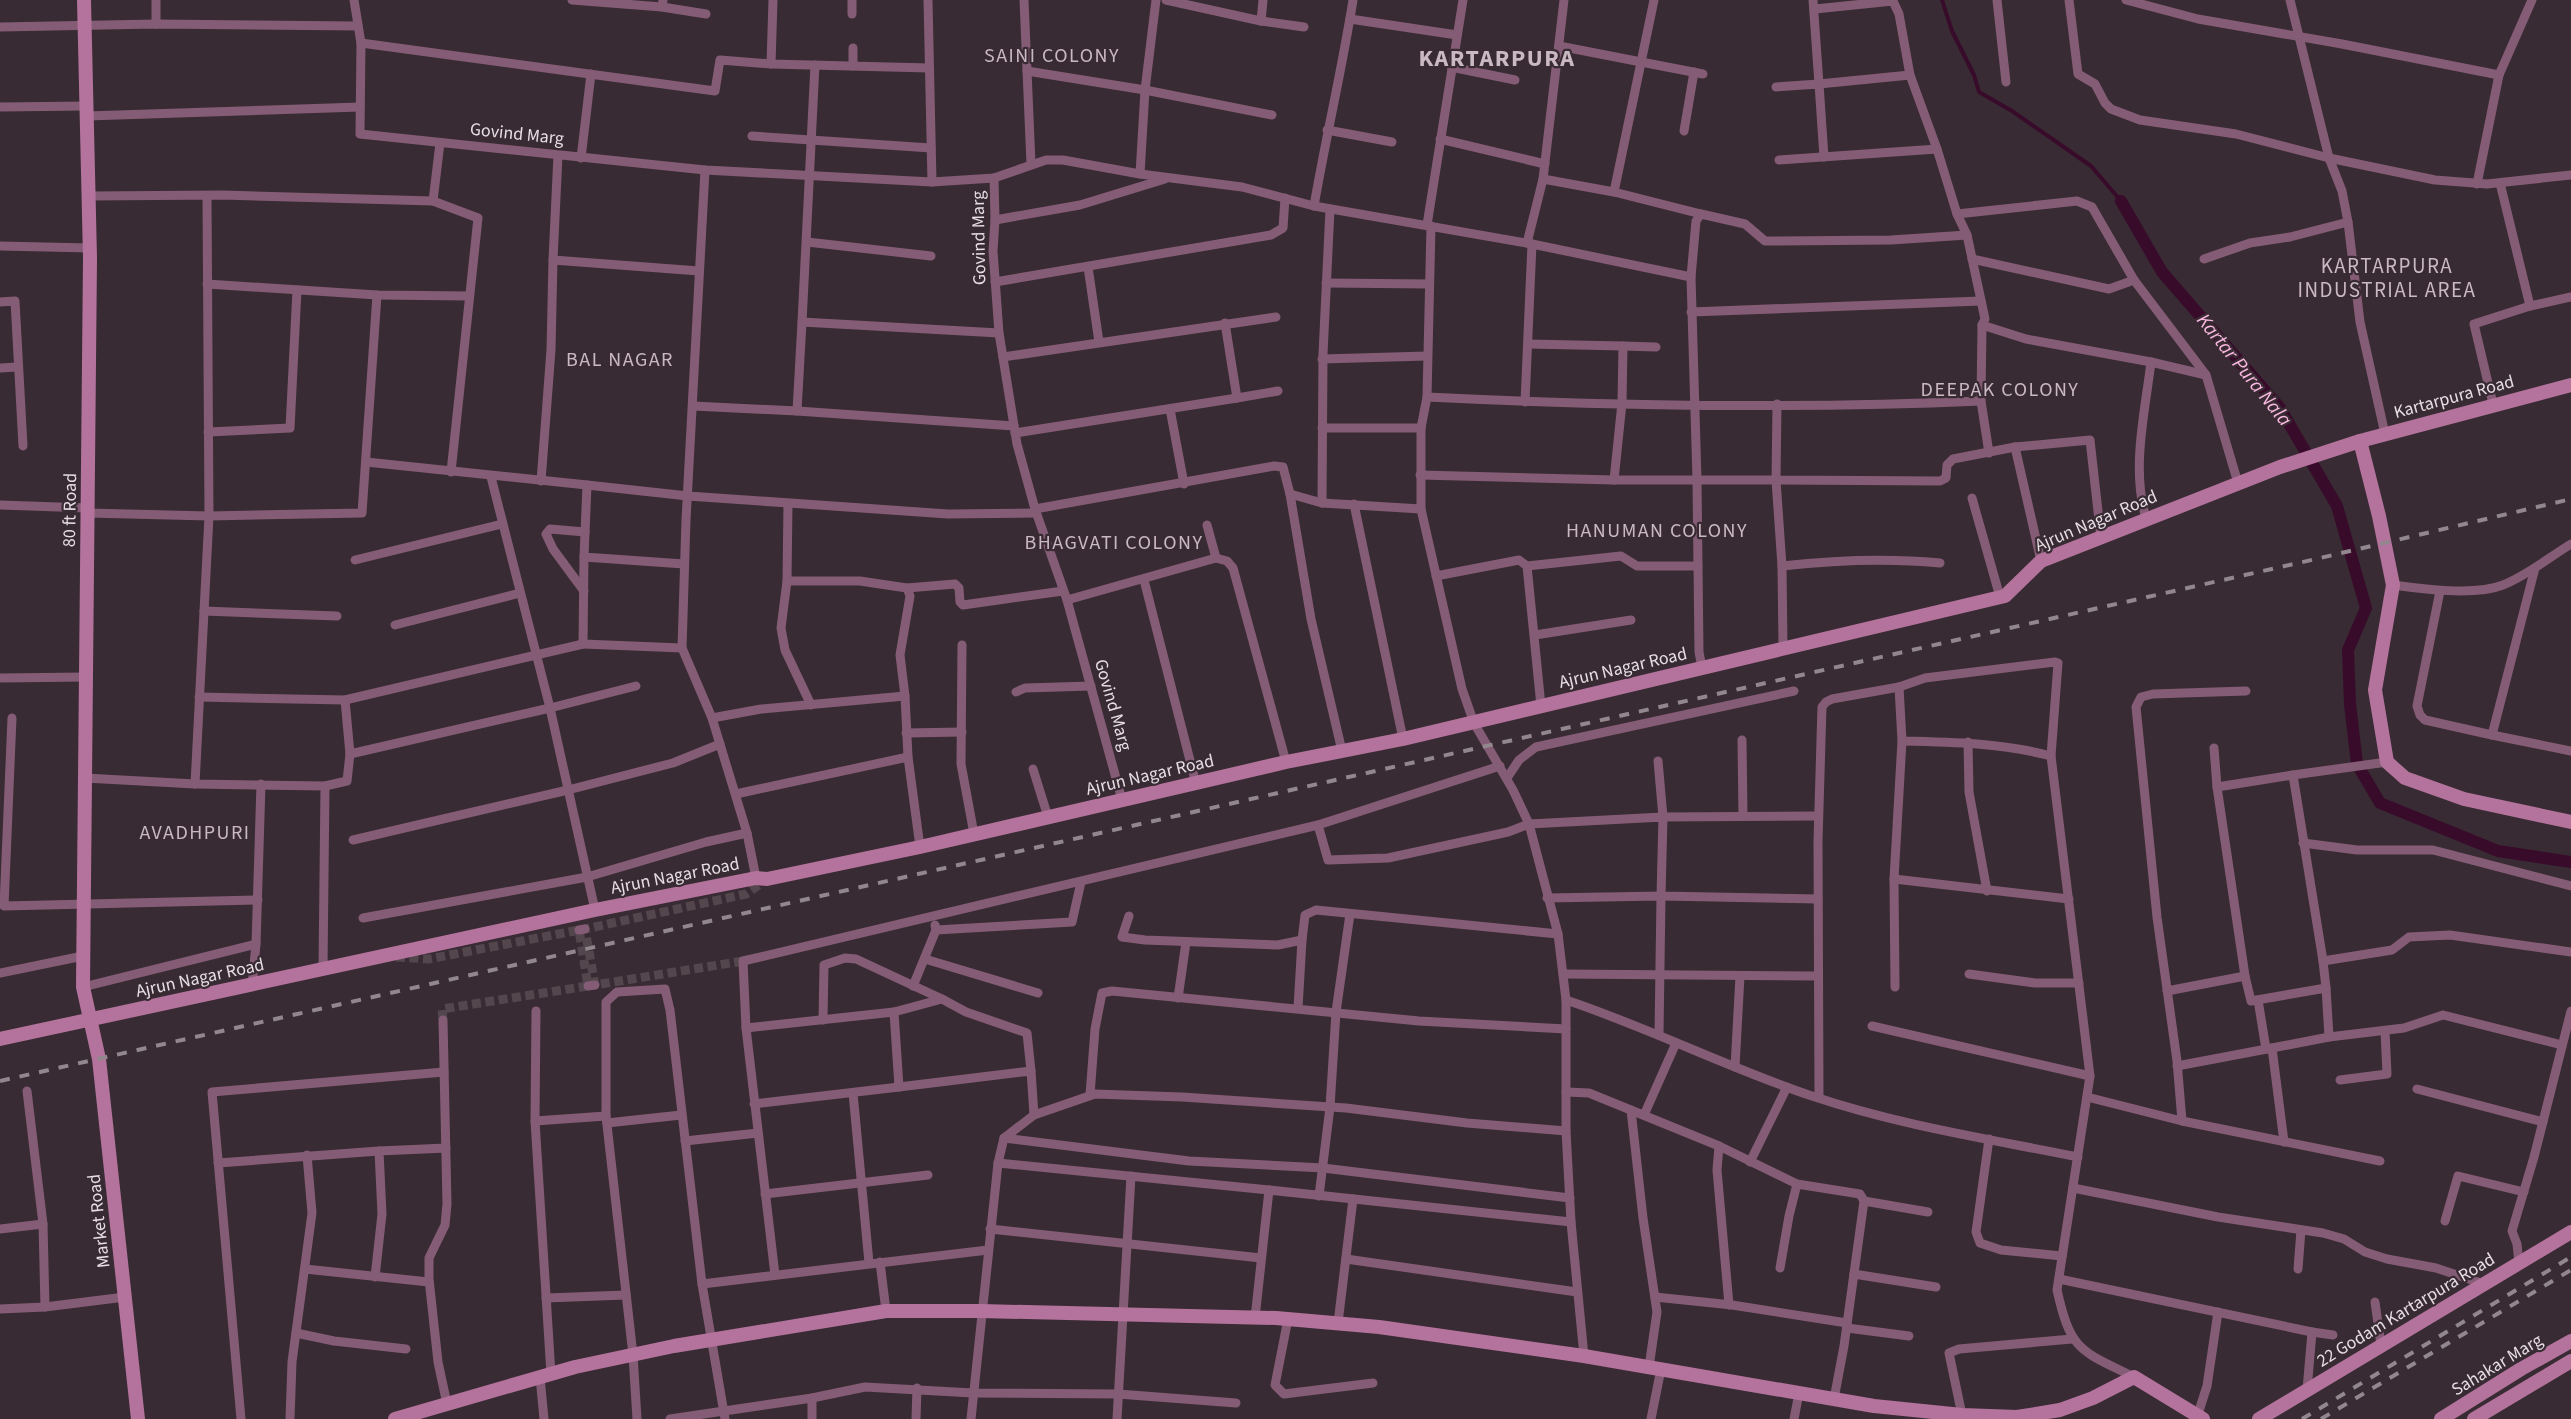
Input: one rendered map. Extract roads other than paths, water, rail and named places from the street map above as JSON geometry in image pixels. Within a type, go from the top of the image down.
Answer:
[{"type":"street","name":"80 ft Road","points":[[84,0],[90,248],[83,987],[89,1020]]},
{"type":"street","points":[[156,0],[156,24]]},
{"type":"street","points":[[0,107],[87,111],[360,107],[361,43],[354,0]]},
{"type":"street","points":[[572,0],[662,4],[706,14]]},
{"type":"street","points":[[771,64],[773,0]]},
{"type":"street","points":[[852,0],[852,14]]},
{"type":"street","points":[[928,0],[932,182]]},
{"type":"street","points":[[1024,0],[1031,164]]},
{"type":"street","points":[[1140,174],[1145,90],[1156,0]]},
{"type":"street","points":[[1166,0],[1261,21],[1305,27]]},
{"type":"street","points":[[1261,21],[1263,0]]},
{"type":"street","points":[[1314,206],[1327,130],[1341,74],[1353,0]]},
{"type":"street","points":[[1462,0],[1429,225],[1426,397],[1421,428],[1421,509],[1462,689],[1474,723],[1507,778],[1529,824],[1558,934],[1566,1000],[1566,1131],[1571,1222],[1584,1356]]},
{"type":"street","points":[[1525,402],[1530,244],[1543,179],[1564,0]]},
{"type":"street","points":[[1614,192],[1654,0]]},
{"type":"street","points":[[1997,0],[2006,82]]},
{"type":"street","points":[[2069,0],[2078,74],[2095,84],[2105,103],[2111,109],[2140,120],[2236,134],[2329,158],[2435,180],[2477,184],[2571,175]]},
{"type":"street","points":[[2126,0],[2198,19],[2499,75]]},
{"type":"street","points":[[2290,0],[2329,158],[2342,190],[2360,322],[2385,434]]},
{"type":"street","points":[[2477,184],[2499,75],[2532,0]]},
{"type":"street","points":[[1824,157],[1814,5],[1893,1],[1899,14],[1910,75],[1937,149],[1957,214],[1967,235],[1985,319],[1982,325],[1981,401],[1989,453]]},
{"type":"street","points":[[1350,19],[1456,35]]},
{"type":"street","points":[[0,27],[156,24],[358,26]]},
{"type":"street","points":[[361,43],[715,91],[720,60],[771,64],[929,68]]},
{"type":"street","points":[[1559,46],[1699,73],[1684,131]]},
{"type":"street","points":[[853,48],[853,66]]},
{"type":"street","points":[[797,411],[815,65]]},
{"type":"street","points":[[1451,67],[1515,80]]},
{"type":"street","points":[[1027,71],[1145,90],[1272,115]]},
{"type":"street","points":[[581,158],[591,74]]},
{"type":"street","points":[[1776,87],[1910,75]]},
{"type":"street","name":"Govind Marg","points":[[360,107],[360,134],[440,143],[705,170],[932,182],[994,178],[993,251],[999,333],[1014,429],[1035,511],[1065,596],[1122,800]]},
{"type":"street","points":[[1327,130],[1392,142]]},
{"type":"street","points":[[752,136],[931,148]]},
{"type":"street","points":[[1440,139],[1545,164]]},
{"type":"street","points":[[433,201],[440,143]]},
{"type":"street","points":[[1779,160],[1937,149]]},
{"type":"street","points":[[541,481],[551,350],[552,261],[558,155]]},
{"type":"street","points":[[994,178],[1046,160],[1063,160],[1140,174],[1242,188],[1314,206],[1530,244],[1691,277]]},
{"type":"street","points":[[705,170],[684,564],[682,648],[712,718],[747,833],[756,878]]},
{"type":"street","points":[[995,220],[1080,206],[1170,178]]},
{"type":"street","points":[[1543,179],[1614,192],[1746,224],[1765,241],[1891,240],[1967,235]]},
{"type":"street","points":[[2500,183],[2530,306]]},
{"type":"street","points":[[89,196],[433,201],[478,218],[451,472]]},
{"type":"street","points":[[195,784],[209,516],[207,196]]},
{"type":"street","points":[[995,282],[1271,235],[1283,228],[1286,198]]},
{"type":"street","points":[[1957,214],[2077,201],[2092,207],[2134,280],[2206,375],[2238,483]]},
{"type":"street","points":[[1322,503],[1323,359],[1330,208]]},
{"type":"street","points":[[1701,214],[1696,221],[1691,277],[1691,312],[1699,652],[1702,668]]},
{"type":"street","points":[[2204,259],[2250,243],[2290,237],[2348,222]]},
{"type":"street","points":[[807,242],[931,255]]},
{"type":"street","points":[[0,246],[90,248]]},
{"type":"street","points":[[1972,259],[2109,290],[2134,280]]},
{"type":"street","points":[[552,261],[699,271]]},
{"type":"street","points":[[1088,267],[1099,342]]},
{"type":"street","points":[[1326,283],[1429,284]]},
{"type":"street","points":[[207,284],[377,295],[469,296]]},
{"type":"street","points":[[208,432],[290,428],[297,290]]},
{"type":"street","points":[[0,505],[209,516],[362,513],[377,295]]},
{"type":"street","points":[[2493,404],[2474,324],[2530,306],[2571,297]]},
{"type":"street","points":[[0,302],[15,301],[22,446]]},
{"type":"street","points":[[1691,312],[1981,302]]},
{"type":"street","points":[[1003,357],[1276,317]]},
{"type":"street","points":[[802,322],[999,333]]},
{"type":"street","points":[[1225,324],[1237,398]]},
{"type":"street","points":[[1982,325],[2026,339],[2151,362],[2206,375]]},
{"type":"street","points":[[1528,344],[1656,347]]},
{"type":"street","points":[[1614,480],[1622,403],[1623,346]]},
{"type":"street","points":[[1323,359],[1427,356]]},
{"type":"street","points":[[2146,518],[2141,503],[2141,445],[2151,362]]},
{"type":"street","points":[[0,368],[17,367]]},
{"type":"street","name":"Kartarpura Road","points":[[2280,467],[2360,441],[2571,385]]},
{"type":"street","points":[[693,406],[797,411],[1014,429],[1170,409],[1278,391]]},
{"type":"street","points":[[1426,397],[1525,402],[1693,404],[1981,401]]},
{"type":"street","points":[[1778,404],[1776,480],[1782,566],[1783,647]]},
{"type":"street","points":[[1170,409],[1185,484]]},
{"type":"street","points":[[1322,428],[1421,428]]},
{"type":"street","points":[[1420,475],[1614,480],[1940,481],[1946,478],[1949,461],[2015,447],[2091,440],[2101,538]]},
{"type":"street","points":[[2360,441],[2379,516],[2392,585],[2375,690],[2383,763]]},
{"type":"street","points":[[2015,447],[2041,561]]},
{"type":"street","points":[[366,462],[688,496],[948,514],[1035,511],[1274,466],[1282,467],[1290,494],[1311,619],[1342,752]]},
{"type":"street","name":"Ajrun Nagar Road","points":[[0,1039],[595,910],[756,878],[767,879],[920,847],[1286,762],[1474,723],[1783,647],[2005,596],[2041,561],[2280,467]]},
{"type":"street","points":[[491,477],[534,655],[550,708],[595,910]]},
{"type":"street","points":[[583,644],[587,485]]},
{"type":"street","points":[[1290,494],[1322,503],[1421,509]]},
{"type":"street","points":[[1971,498],[2000,597]]},
{"type":"street","points":[[788,504],[788,581],[781,628],[785,650],[811,705]]},
{"type":"street","points":[[1354,504],[1403,739]]},
{"type":"street","points":[[355,560],[502,524]]},
{"type":"street","points":[[1207,525],[1215,558]]},
{"type":"street","points":[[584,591],[553,549],[546,534],[550,529],[585,532]]},
{"type":"street","points":[[2392,585],[2439,591],[2501,586],[2535,568],[2571,544]]},
{"type":"street","points":[[1436,576],[1519,560],[1527,566],[1621,556],[1637,566],[1698,566]]},
{"type":"street","points":[[584,557],[684,564]]},
{"type":"street","points":[[788,581],[860,581],[907,588],[955,584],[959,588],[960,602],[963,605],[1065,596],[1144,580],[1215,558],[1227,561],[1233,568],[1286,762]]},
{"type":"street","points":[[1782,566],[1827,561],[1889,559],[1940,563]]},
{"type":"street","points":[[1527,566],[1541,706]]},
{"type":"street","points":[[2493,735],[2535,568]]},
{"type":"street","points":[[1144,580],[1196,784]]},
{"type":"street","points":[[907,588],[910,596],[900,655],[908,757],[920,847]]},
{"type":"street","points":[[2439,591],[2417,706],[2420,716],[2425,720],[2571,751]]},
{"type":"street","points":[[395,625],[520,593]]},
{"type":"street","points":[[204,611],[337,616]]},
{"type":"street","points":[[1535,635],[1631,620]]},
{"type":"street","points":[[199,697],[345,700],[583,644],[682,648]]},
{"type":"street","points":[[962,645],[961,764],[974,834]]},
{"type":"street","points":[[1819,1098],[1818,816],[1822,707],[1832,699],[1899,687],[1925,678],[2058,663],[2051,756],[2090,1076],[2057,1290],[2062,1311],[2072,1340],[2088,1354],[2134,1377],[2200,1417],[2218,1312]]},
{"type":"street","points":[[0,678],[86,677]]},
{"type":"street","points":[[350,754],[636,686]]},
{"type":"street","points":[[1016,692],[1034,688],[1091,686]]},
{"type":"street","points":[[1895,987],[1894,879],[1902,741],[1899,687]]},
{"type":"street","points":[[1507,778],[1519,760],[1536,747],[1794,691]]},
{"type":"street","points":[[2182,1121],[2157,917],[2136,707],[2141,697],[2153,694],[2246,691]]},
{"type":"street","points":[[712,718],[761,709],[904,696]]},
{"type":"street","points":[[85,778],[195,784],[325,786],[347,781],[350,754],[345,700]]},
{"type":"street","points":[[12,718],[4,906],[83,902],[258,900]]},
{"type":"street","points":[[906,733],[962,732]]},
{"type":"street","points":[[1742,740],[1743,816]]},
{"type":"street","points":[[1902,741],[1968,742],[2023,749],[2051,756]]},
{"type":"street","points":[[1968,742],[1969,792],[1988,891]]},
{"type":"street","points":[[353,840],[673,763],[720,744]]},
{"type":"street","points":[[2214,748],[2217,787],[2245,976],[2252,1001],[2326,988]]},
{"type":"street","points":[[736,794],[908,757]]},
{"type":"street","points":[[1658,761],[1663,817],[1659,1035]]},
{"type":"street","points":[[2217,787],[2383,763],[2405,778],[2464,799],[2571,822]]},
{"type":"street","points":[[775,1275],[746,1028],[743,961],[1318,825],[1500,766]]},
{"type":"street","points":[[1033,768],[1048,817]]},
{"type":"street","points":[[2293,775],[2323,961],[2329,1037]]},
{"type":"street","points":[[252,986],[258,900],[261,784]]},
{"type":"street","points":[[323,968],[325,786]]},
{"type":"street","points":[[1318,825],[1328,860],[1388,858],[1508,832],[1529,824],[1663,817],[1818,816]]},
{"type":"street","points":[[363,918],[587,877],[706,842],[747,833]]},
{"type":"street","points":[[2303,843],[2357,850],[2433,850],[2571,886]]},
{"type":"street","points":[[1894,879],[2069,898]]},
{"type":"street","points":[[936,930],[1072,922],[1081,882]]},
{"type":"street","points":[[1547,898],[1818,899]]},
{"type":"street","points":[[1298,1008],[1305,915],[1316,910],[1558,934]]},
{"type":"street","points":[[1319,1196],[1330,1107],[1336,1012],[1350,914]]},
{"type":"street","points":[[1129,916],[1122,937],[1278,945],[1302,940]]},
{"type":"street","points":[[913,986],[936,930],[932,917]]},
{"type":"street","points":[[2323,961],[2392,950],[2409,937],[2450,935],[2571,952]]},
{"type":"street","points":[[1179,998],[1186,942]]},
{"type":"street","points":[[83,987],[256,944]]},
{"type":"street","points":[[0,973],[83,956]]},
{"type":"street","points":[[823,1020],[824,965],[845,958],[856,959],[966,1012],[1027,1033],[1034,1115]]},
{"type":"street","points":[[925,959],[1038,993]]},
{"type":"street","points":[[1563,974],[1818,976]]},
{"type":"street","points":[[1969,974],[2035,983],[2079,983]]},
{"type":"street","points":[[1735,1067],[1740,976]]},
{"type":"street","points":[[2167,991],[2245,976]]},
{"type":"street","points":[[637,1419],[633,1355],[606,1120],[606,1002],[617,992],[664,989],[670,1010],[702,1284],[724,1415]]},
{"type":"street","points":[[1090,1095],[1095,1029],[1102,993],[1112,991],[1419,1021],[1566,1029]]},
{"type":"street","points":[[746,1028],[894,1012],[942,999]]},
{"type":"street","points":[[1566,1000],[1623,1019],[1676,1043],[1787,1087],[1887,1119],[2078,1157]]},
{"type":"street","points":[[2258,1000],[2269,1048],[2284,1142]]},
{"type":"street","points":[[537,1011],[536,1121],[546,1298],[543,1419]]},
{"type":"street","points":[[2519,1263],[2517,1244],[2512,1231],[2571,1011]]},
{"type":"street","points":[[894,1012],[899,1087]]},
{"type":"street","points":[[2177,1066],[2329,1037],[2404,1029],[2443,1015],[2562,1045]]},
{"type":"street","name":"Market Road","points":[[89,1020],[99,1059],[138,1419]]},
{"type":"street","points":[[443,1020],[445,1225],[429,1258],[429,1282],[438,1362],[447,1404]]},
{"type":"street","points":[[1872,1026],[2090,1076]]},
{"type":"street","points":[[2340,1080],[2387,1074],[2385,1031]]},
{"type":"street","points":[[1644,1115],[1676,1043]]},
{"type":"street","points":[[754,1104],[1031,1071]]},
{"type":"street","points":[[241,1419],[212,1092],[444,1072]]},
{"type":"street","points":[[1750,1162],[1787,1087]]},
{"type":"street","points":[[2417,1089],[2543,1122]]},
{"type":"street","points":[[27,1091],[43,1224],[45,1307]]},
{"type":"street","points":[[1566,1092],[1589,1093],[1719,1146],[1797,1184],[1860,1194],[1864,1201],[1847,1326],[1834,1399]]},
{"type":"street","points":[[853,1093],[869,1263]]},
{"type":"street","points":[[971,1419],[998,1163],[1004,1138],[1034,1115],[1090,1095],[1182,1097],[1330,1107],[1467,1123],[1566,1131]]},
{"type":"street","points":[[2087,1097],[2182,1121],[2380,1161]]},
{"type":"street","points":[[1631,1110],[1643,1218],[1657,1312],[1651,1419]]},
{"type":"street","points":[[536,1121],[606,1120],[681,1115]]},
{"type":"street","points":[[685,1141],[758,1133]]},
{"type":"street","points":[[1004,1138],[1189,1161],[1323,1168],[1570,1198]]},
{"type":"street","points":[[1989,1139],[1976,1232],[1980,1243],[2001,1250],[2062,1256]]},
{"type":"street","points":[[1719,1146],[1717,1170],[1729,1305]]},
{"type":"street","points":[[218,1163],[306,1155],[446,1148]]},
{"type":"street","points":[[375,1277],[382,1215],[379,1151]]},
{"type":"street","points":[[290,1419],[292,1362],[312,1213],[306,1155]]},
{"type":"street","points":[[998,1163],[1571,1222]]},
{"type":"street","points":[[765,1194],[928,1175]]},
{"type":"street","points":[[1118,1419],[1131,1176]]},
{"type":"street","points":[[2445,1221],[2458,1176],[2524,1192]]},
{"type":"street","points":[[1780,1268],[1797,1184]]},
{"type":"street","points":[[2073,1188],[2344,1239],[2365,1252],[2387,1259],[2436,1268],[2484,1284]]},
{"type":"street","points":[[1255,1318],[1269,1190]]},
{"type":"street","points":[[1338,1323],[1353,1199]]},
{"type":"street","points":[[1864,1201],[1928,1212]]},
{"type":"street","points":[[0,1229],[43,1224]]},
{"type":"street","points":[[990,1229],[1261,1258]]},
{"type":"street","points":[[2298,1269],[2301,1230]]},
{"type":"street","name":"22 Godam Kartarpura Road","points":[[2259,1419],[2571,1232]]},
{"type":"street","points":[[702,1284],[988,1250]]},
{"type":"street","points":[[1346,1259],[1577,1292]]},
{"type":"street","points":[[880,1262],[886,1311]]},
{"type":"street","points":[[305,1269],[429,1282]]},
{"type":"street","points":[[1854,1274],[1935,1287]]},
{"type":"street","points":[[2059,1279],[2333,1335]]},
{"type":"street","points":[[546,1298],[626,1295]]},
{"type":"street","points":[[0,1309],[45,1307],[125,1297]]},
{"type":"street","points":[[1655,1297],[1729,1305],[1909,1336]]},
{"type":"street","points":[[2375,1302],[2381,1346]]},
{"type":"street","points":[[395,1419],[545,1376],[633,1355],[886,1311],[1124,1314],[1288,1319],[1338,1323],[1584,1356],[1874,1406],[1962,1415],[2016,1417],[2060,1410],[2093,1398],[2134,1377]]},
{"type":"street","points":[[1288,1319],[1275,1385],[1284,1394],[1372,1383]]},
{"type":"street","points":[[2307,1390],[2312,1332]]},
{"type":"street","points":[[296,1333],[334,1341],[405,1349]]},
{"type":"street","points":[[1962,1415],[1948,1353],[1959,1349],[2072,1340]]},
{"type":"street","name":"Sahakar Marg","points":[[2450,1417],[2521,1369],[2571,1341]]},
{"type":"street","name":"Sahakar Marg","points":[[2474,1419],[2571,1361]]},
{"type":"street","points":[[670,1419],[724,1415],[865,1387],[917,1388],[973,1393],[1118,1394],[1236,1403]]},
{"type":"street","points":[[916,1419],[917,1388]]},
{"type":"street","points":[[1794,1419],[1799,1392]]},
{"type":"street","points":[[812,1398],[812,1419]]},
{"type":"waterway","points":[[1942,0],[1952,31],[1974,75],[1979,92],[2012,111],[2091,166],[2121,201]]},
{"type":"waterway","name":"Kartar Pura Nala","points":[[2121,201],[2162,272],[2280,408],[2337,506],[2366,608],[2348,650],[2350,704],[2357,764],[2380,803],[2498,851],[2571,862]]},
{"type":"tunnel","points":[[743,961],[595,985],[585,929],[746,894],[767,879]]},
{"type":"tunnel","points":[[396,957],[429,959],[579,930],[588,986],[442,1009],[443,1020]]},
{"type":"railway","points":[[0,1081],[2316,559],[2571,499]]},
{"type":"railway","points":[[2302,1419],[2571,1257]]},
{"type":"railway","points":[[2321,1419],[2571,1270]]},
{"type":"district","name":"SAINI COLONY","points":[[1052,56]]},
{"type":"district","name":"KARTARPURA","points":[[1497,58]]},
{"type":"district","name":"KARTARPURA INDUSTRIAL AREA","points":[[2387,278]]},
{"type":"district","name":"BAL NAGAR","points":[[620,360]]},
{"type":"district","name":"DEEPAK COLONY","points":[[2000,390]]},
{"type":"district","name":"HANUMAN COLONY","points":[[1657,531]]},
{"type":"district","name":"BHAGVATI COLONY","points":[[1114,543]]},
{"type":"district","name":"AVADHPURI","points":[[195,833]]}]
